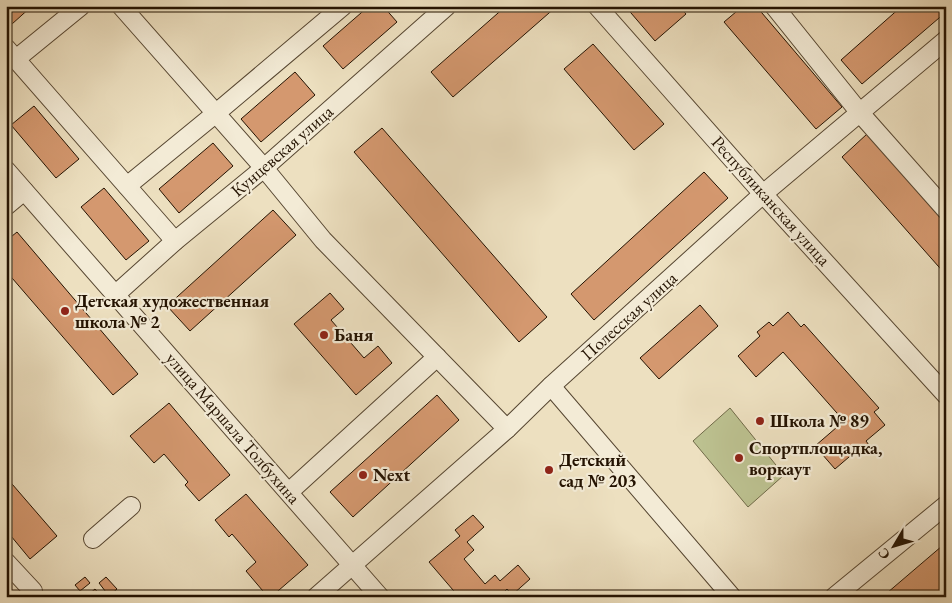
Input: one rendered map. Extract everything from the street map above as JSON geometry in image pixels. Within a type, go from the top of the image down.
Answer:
[{"type":"street","points":[[80,6],[11,53],[175,241]]},
{"type":"street","points":[[121,6],[264,168],[323,240],[507,429]]},
{"type":"street","points":[[127,186],[343,6]]},
{"type":"street","name":"Кунцевская улица","points":[[115,295],[175,241],[264,168],[447,6]]},
{"type":"street","name":"Республиканская улица","points":[[597,6],[763,194],[946,395]]},
{"type":"street","points":[[774,6],[860,113],[946,210]]},
{"type":"street","name":"Полесская улица","points":[[316,597],[507,429],[551,386],[763,194],[946,40]]},
{"type":"street","name":"улица Маршала Толбухина","points":[[6,170],[380,597]]},
{"type":"street","points":[[6,206],[24,190]]},
{"type":"street","points":[[289,492],[437,357]]},
{"type":"street","points":[[551,386],[732,597]]},
{"type":"street","points":[[834,597],[946,505]]},
{"type":"street","points":[[92,539],[130,506]]},
{"type":"street","points":[[6,562],[33,591]]},
{"type":"green space","name":"Спортплощадка, воркаут","points":[[730,408],[784,475],[748,507],[693,441]]},
{"type":"building","points":[[6,6],[32,6],[12,24],[6,17]]},
{"type":"building","points":[[369,6],[383,6],[397,22],[343,69],[323,46]]},
{"type":"building","points":[[506,6],[557,6],[453,97],[431,72]]},
{"type":"building","points":[[625,6],[679,6],[686,14],[655,41]]},
{"type":"building","points":[[743,6],[756,6],[842,107],[816,129],[724,22]]},
{"type":"building","points":[[902,6],[946,6],[946,12],[862,84],[841,60]]},
{"type":"building","points":[[593,44],[664,124],[634,150],[564,69]]},
{"type":"building","points":[[295,72],[315,95],[261,142],[241,119]]},
{"type":"building","points":[[34,106],[79,159],[56,178],[11,125]]},
{"type":"building","points":[[382,128],[547,317],[519,342],[354,152]]},
{"type":"building","points":[[867,134],[946,224],[946,275],[842,157]]},
{"type":"building","points":[[213,143],[233,166],[179,213],[159,189]]},
{"type":"building","points":[[704,172],[728,198],[594,320],[571,294]]},
{"type":"building","points":[[104,188],[149,241],[126,260],[81,207]]},
{"type":"building","points":[[273,210],[296,235],[190,331],[167,306]]},
{"type":"building","points":[[17,232],[138,374],[113,395],[6,271],[6,241]]},
{"type":"building","name":"Баня","points":[[330,293],[344,309],[331,320],[364,358],[378,346],[392,363],[356,395],[294,324]]},
{"type":"building","points":[[700,305],[718,326],[659,379],[640,358]]},
{"type":"building","name":"Школа № 89","points":[[788,312],[801,327],[804,324],[879,408],[874,412],[885,425],[866,441],[869,445],[859,454],[856,451],[835,469],[815,446],[844,421],[783,352],[756,377],[738,356],[760,336],[757,332],[769,322],[773,326]]},
{"type":"building","points":[[437,395],[459,420],[353,517],[330,492]]},
{"type":"building","points":[[169,403],[230,475],[199,501],[185,485],[188,482],[164,454],[154,463],[130,436]]},
{"type":"building","points":[[6,477],[57,536],[30,559],[6,530]]},
{"type":"building","points":[[246,494],[308,565],[271,597],[268,597],[246,571],[256,562],[232,534],[229,537],[215,520]]},
{"type":"building","points":[[473,515],[484,527],[467,542],[474,550],[464,559],[485,584],[495,575],[500,581],[518,565],[530,579],[512,595],[507,589],[499,597],[459,597],[429,562],[460,536],[455,530]]},
{"type":"building","points":[[942,546],[946,550],[946,585],[932,597],[890,597],[887,593]]},
{"type":"building","points":[[85,577],[90,583],[80,591],[75,585]]},
{"type":"building","points":[[106,577],[117,589],[109,596],[99,583]]},
{"type":"building","points":[[95,589],[102,597],[90,597],[88,595]]},
{"type":"place","name":"Детская художественная школа № 2","points":[[65,311]]},
{"type":"place","name":"Баня","points":[[324,335]]},
{"type":"place","name":"Школа № 89","points":[[760,421]]},
{"type":"place","name":"Спортплощадка, воркаут","points":[[739,458]]},
{"type":"place","name":"Детский сад № 203","points":[[549,470]]},
{"type":"place","name":"Next","points":[[363,475]]}]
